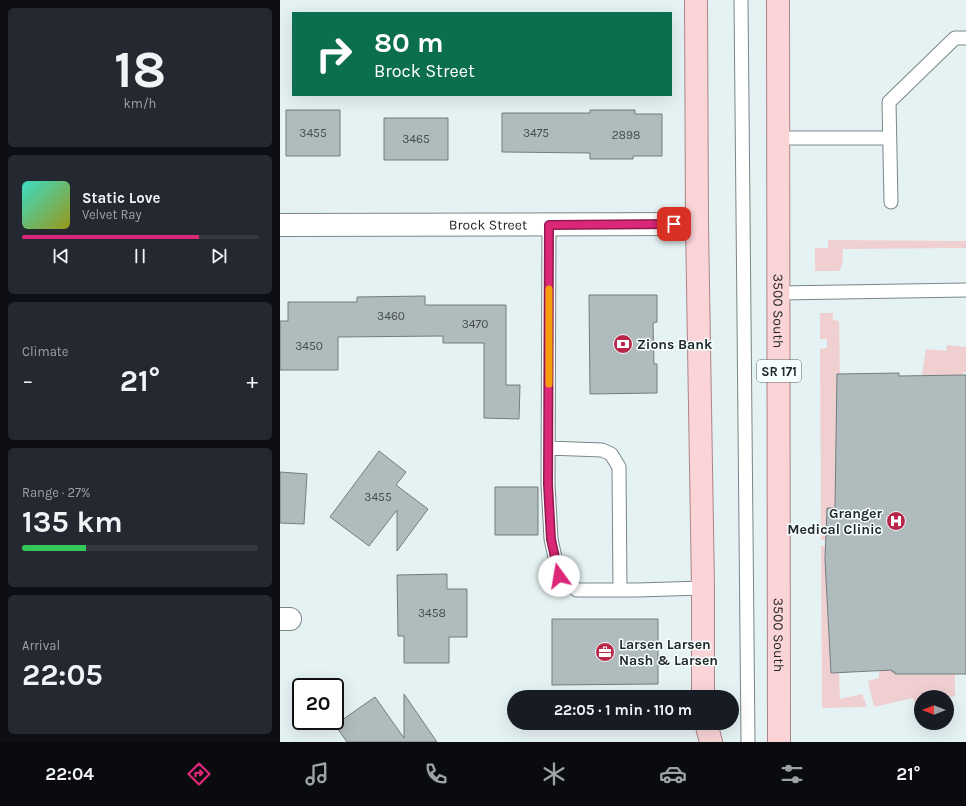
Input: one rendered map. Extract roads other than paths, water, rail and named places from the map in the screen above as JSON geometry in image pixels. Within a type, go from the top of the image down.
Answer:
[{"type":"main road","points":[[696,0],[697,224],[703,588],[703,690]]},
{"type":"main road","name":"3500 South","points":[[778,0],[779,742]]},
{"type":"main road","points":[[704,742],[705,730]]},
{"type":"main road","points":[[707,730],[711,742]]},
{"type":"street","name":"Brock Street","points":[[280,225],[697,224]]},
{"type":"lane","points":[[741,0],[748,742]]},
{"type":"lane","points":[[891,202],[889,102],[955,38],[966,38]]},
{"type":"lane","points":[[778,138],[889,138]]},
{"type":"lane","points":[[549,225],[548,448],[551,539],[559,576],[577,590],[703,588]]},
{"type":"lane","points":[[779,293],[966,290]]},
{"type":"lane","points":[[548,448],[602,450],[611,454],[618,467],[620,590]]},
{"type":"place","name":"Zions Bank","points":[[623,344]]},
{"type":"place","name":"Granger Medical Clinic","points":[[896,521]]},
{"type":"place","name":"Larsen Larsen Nash & Larsen","points":[[605,652]]}]
